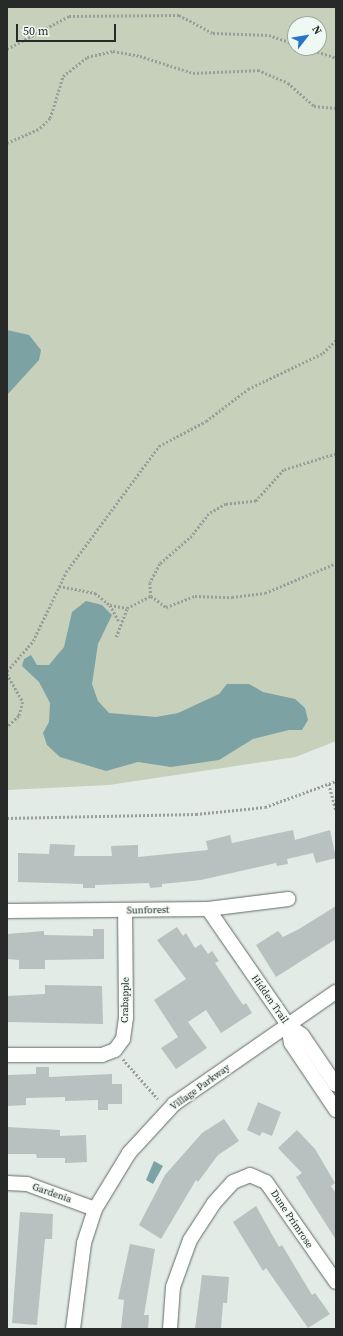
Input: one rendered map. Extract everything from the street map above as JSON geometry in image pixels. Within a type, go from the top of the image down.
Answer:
[{"type":"street","name":"Sunforest","points":[[7,911],[208,909],[288,900]]},
{"type":"street","name":"Hidden Trail","points":[[208,909],[288,1025],[302,1035],[336,1085]]},
{"type":"street","name":"Crabapple","points":[[115,1050],[123,1039],[126,1018],[125,910]]},
{"type":"street","name":"Village Parkway","points":[[73,1329],[84,1243],[95,1209],[129,1152],[174,1104],[336,992]]},
{"type":"street","points":[[288,1025],[291,1043],[336,1110]]},
{"type":"street","points":[[7,1055],[102,1055],[115,1050]]},
{"type":"street","name":"Dune Primrose","points":[[170,1329],[173,1287],[190,1240],[214,1203],[233,1182],[250,1175],[266,1182],[336,1282]]},
{"type":"street","name":"Gardenia","points":[[7,1183],[27,1184],[95,1209]]},
{"type":"path","points":[[7,49],[69,16],[180,15],[213,33],[269,35],[287,41]]},
{"type":"path","points":[[7,143],[40,128],[50,118],[63,76],[87,57],[113,51],[140,56],[193,73],[258,70],[288,82],[314,106],[336,108]]},
{"type":"path","points":[[7,727],[19,716],[23,702],[7,672],[15,658],[33,641],[59,586],[159,446],[206,421],[248,388],[323,353],[336,340]]},
{"type":"path","points":[[336,454],[284,470],[256,501],[226,504],[209,514],[192,536],[160,564],[150,583],[151,596],[166,607],[195,596],[232,597],[265,593],[336,563]]},
{"type":"path","points":[[59,586],[95,593],[110,605],[119,622]]},
{"type":"path","points":[[116,637],[119,622],[127,608],[151,596]]},
{"type":"path","points":[[110,605],[127,608]]},
{"type":"path","points":[[7,818],[196,814],[265,807],[336,781]]},
{"type":"path","points":[[329,784],[336,811]]},
{"type":"path","points":[[115,1050],[158,1099]]},
{"type":"green space","points":[[7,7],[336,7],[336,741],[296,757],[109,785],[7,790]]},
{"type":"water","points":[[7,330],[29,335],[41,350],[39,360],[7,395]]},
{"type":"water","points":[[86,601],[102,605],[112,615],[98,644],[92,684],[98,701],[109,713],[156,717],[178,713],[219,694],[227,684],[249,684],[263,692],[295,699],[305,708],[308,720],[302,730],[289,730],[253,739],[219,760],[171,767],[138,762],[106,771],[60,757],[47,745],[43,733],[49,722],[50,703],[39,682],[22,666],[24,659],[31,655],[37,665],[49,665],[64,647],[72,612]]},
{"type":"water","points":[[154,1161],[163,1166],[153,1184],[146,1180]]},
{"type":"building","points":[[293,830],[295,840],[330,830],[336,858],[316,863],[313,853],[287,859],[288,864],[277,866],[276,863],[201,880],[162,884],[162,887],[150,888],[149,883],[95,885],[95,888],[83,888],[83,884],[18,882],[18,853],[49,854],[50,844],[75,845],[74,856],[112,856],[111,846],[138,845],[138,857],[208,850],[206,841],[230,835],[232,843]]},
{"type":"building","points":[[336,906],[336,939],[276,977],[256,945],[278,931],[283,937]]},
{"type":"building","points":[[177,927],[183,936],[186,933],[195,948],[201,944],[208,954],[212,951],[219,961],[215,963],[243,1005],[246,1003],[252,1013],[221,1033],[206,1010],[188,1022],[207,1048],[176,1069],[161,1048],[178,1037],[154,1000],[186,979],[157,940]]},
{"type":"building","points":[[93,929],[104,929],[104,959],[45,960],[45,969],[19,969],[19,960],[7,959],[7,934],[44,931],[44,935],[93,936]]},
{"type":"building","points":[[45,985],[102,986],[103,1024],[7,1022],[7,996],[45,994]]},
{"type":"building","points":[[36,1067],[49,1067],[49,1077],[112,1074],[112,1084],[122,1084],[122,1104],[108,1104],[108,1110],[98,1110],[98,1100],[65,1101],[65,1097],[26,1098],[26,1105],[7,1106],[7,1075],[36,1074]]},
{"type":"building","points":[[258,1102],[281,1112],[272,1136],[262,1132],[260,1136],[247,1130]]},
{"type":"building","points":[[224,1119],[239,1141],[218,1155],[198,1182],[196,1180],[161,1239],[139,1225],[165,1175],[202,1133]]},
{"type":"building","points":[[7,1127],[60,1130],[60,1136],[86,1135],[87,1162],[65,1163],[65,1158],[37,1158],[36,1154],[8,1154]]},
{"type":"building","points":[[297,1130],[315,1149],[335,1183],[331,1186],[336,1193],[336,1240],[296,1177],[302,1173],[278,1148]]},
{"type":"building","points":[[256,1206],[279,1247],[282,1245],[312,1295],[315,1293],[330,1314],[308,1328],[266,1268],[263,1271],[233,1222]]},
{"type":"building","points":[[20,1212],[53,1214],[52,1239],[45,1239],[37,1325],[12,1323]]},
{"type":"building","points":[[130,1244],[155,1249],[144,1315],[149,1315],[148,1329],[121,1329],[124,1300],[118,1299]]},
{"type":"building","points":[[202,1275],[229,1277],[227,1303],[223,1303],[221,1329],[195,1329]]}]
